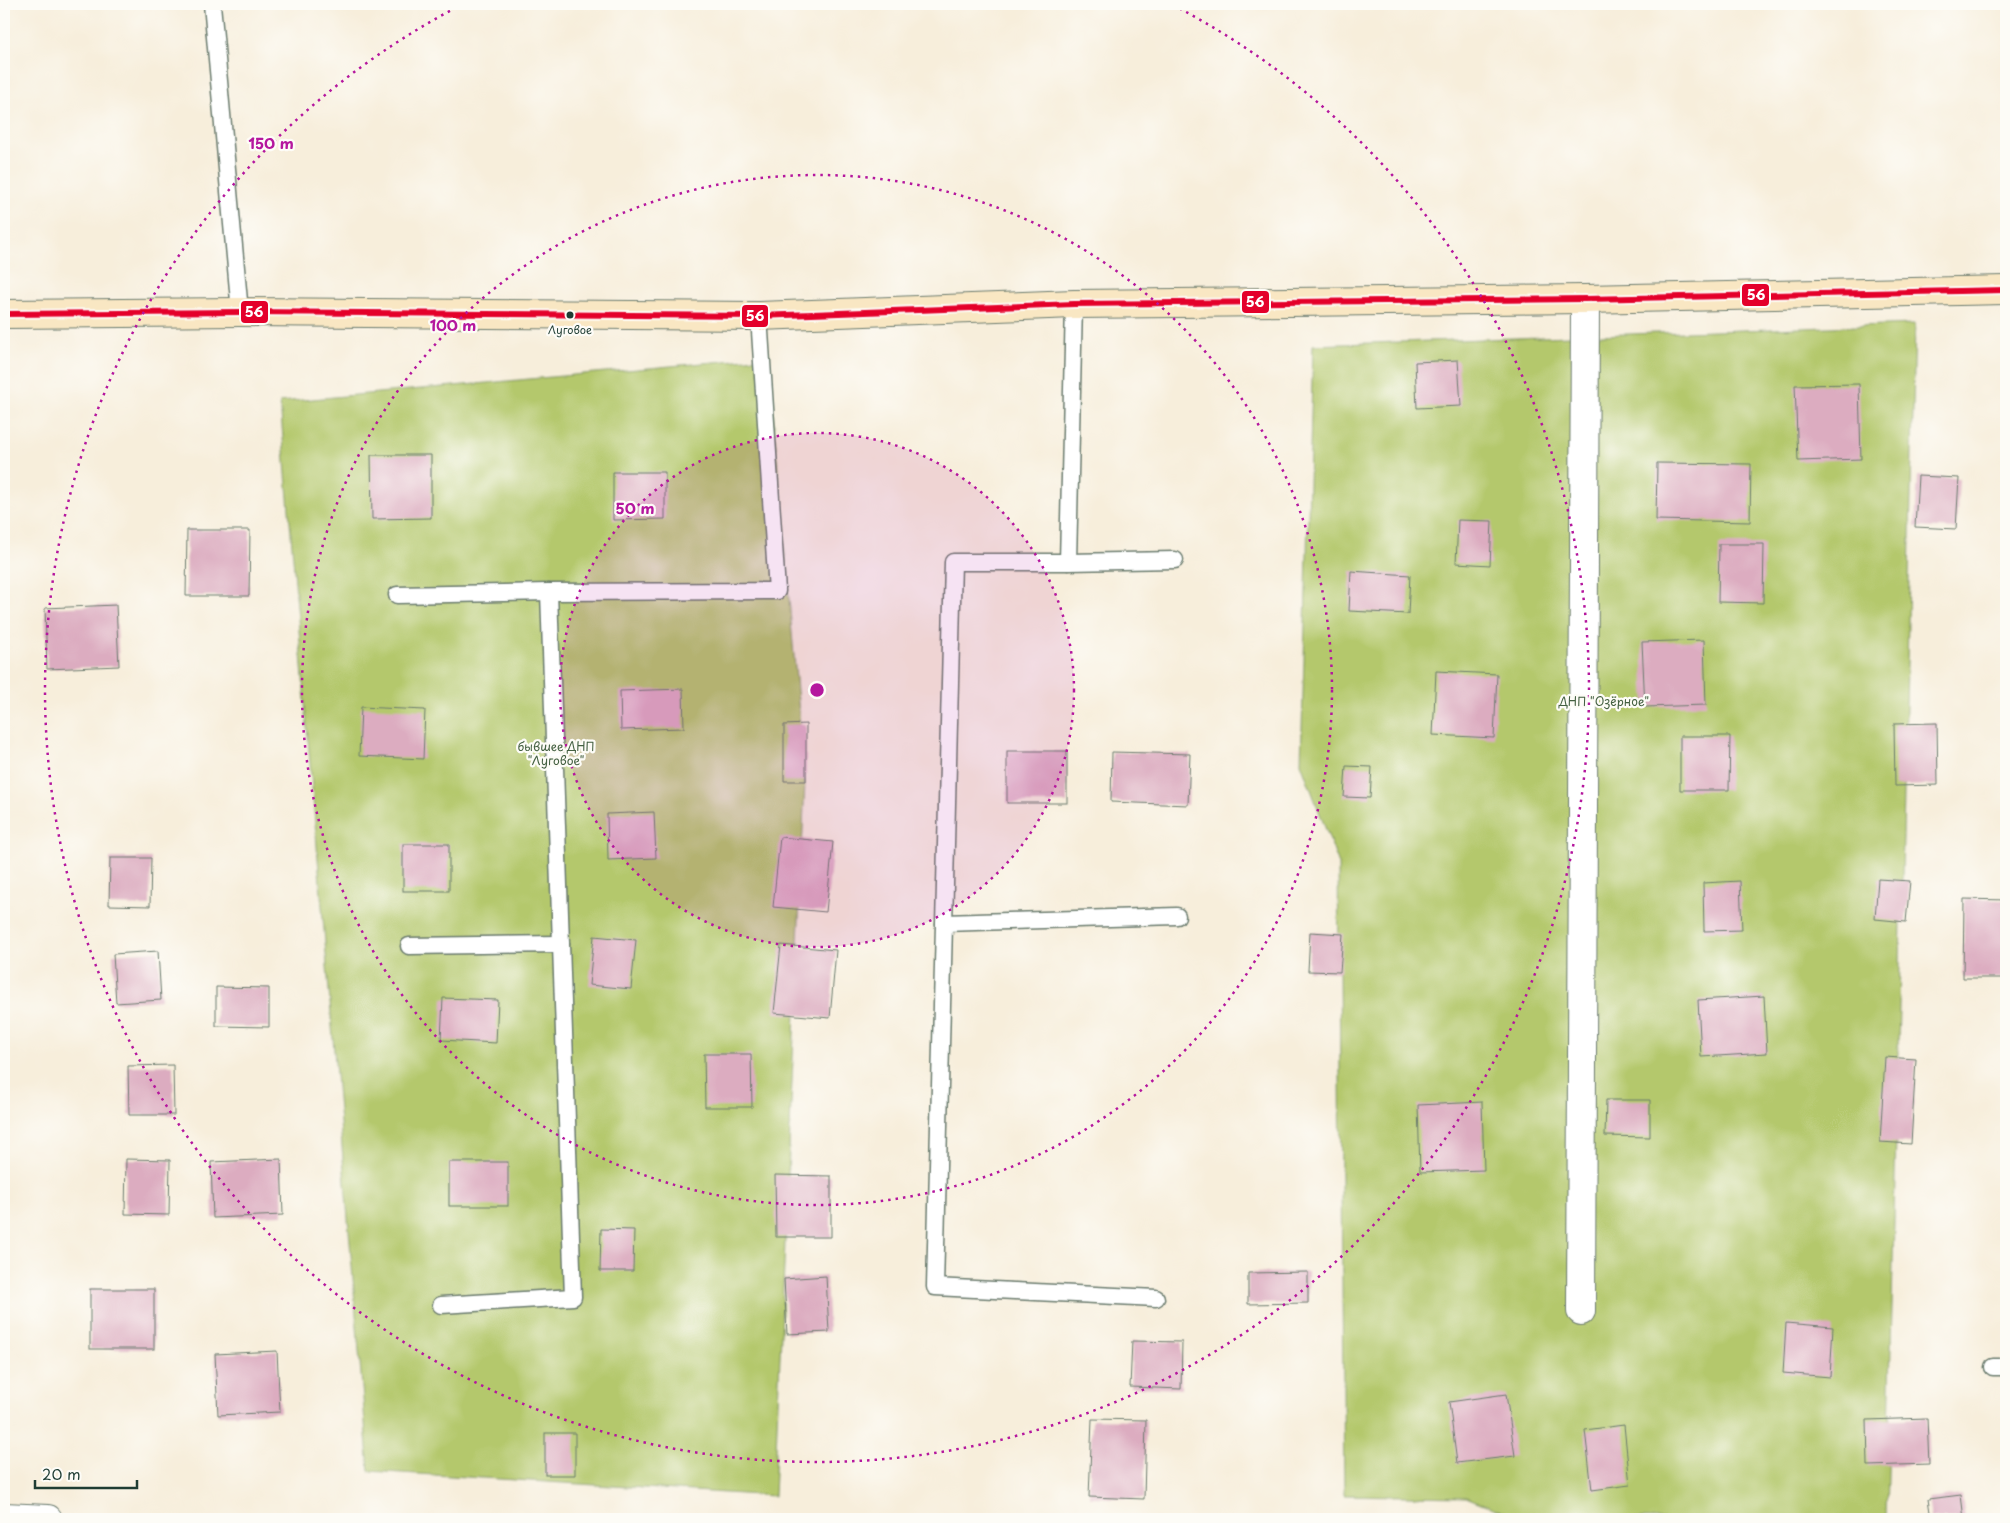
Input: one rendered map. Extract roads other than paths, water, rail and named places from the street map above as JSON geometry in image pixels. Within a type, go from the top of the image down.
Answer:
[{"type":"street","points":[[4,314],[240,312],[760,316],[1074,304],[1585,298],[2006,290]]},
{"type":"street","points":[[1581,1311],[1585,298]]},
{"type":"street","points":[[4,1517],[48,1519]]},
{"type":"lane","points":[[212,4],[240,312]]},
{"type":"lane","points":[[1068,562],[1074,304]]},
{"type":"lane","points":[[397,595],[777,591],[760,316]]},
{"type":"lane","points":[[1156,1298],[935,1287],[953,562],[1175,560]]},
{"type":"lane","points":[[441,1305],[574,1297],[549,592]]},
{"type":"lane","points":[[944,923],[1177,916]]},
{"type":"lane","points":[[409,946],[561,944]]},
{"type":"place","name":"Луговое","points":[[570,315]]},
{"type":"park label","name":"ДНП \"Озёрное\"","points":[[1604,701]]},
{"type":"park label","name":"бывшее ДНП \"Луговое\"","points":[[556,753]]}]
